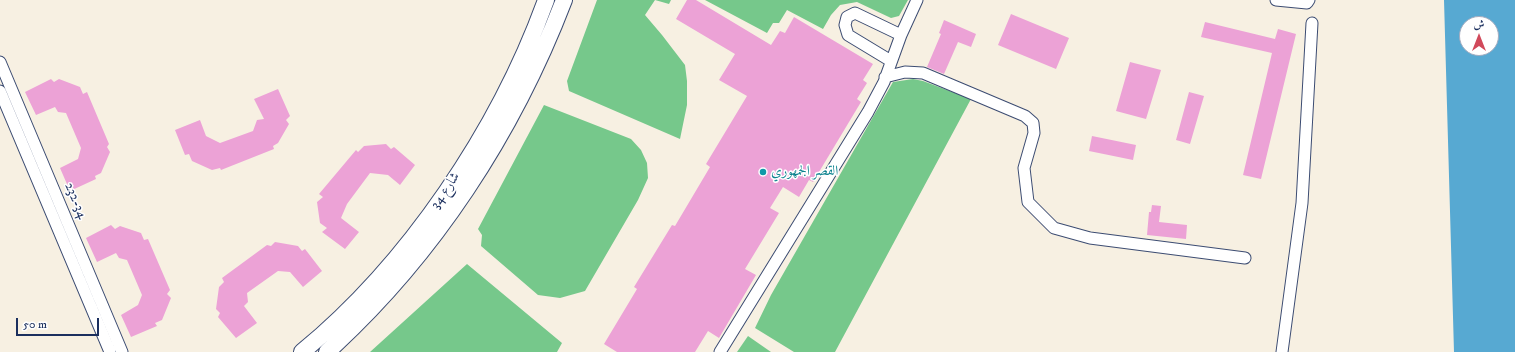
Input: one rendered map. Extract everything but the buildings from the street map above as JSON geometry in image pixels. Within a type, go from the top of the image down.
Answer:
[{"type":"main road","name":"شارع 34","points":[[302,352],[341,316],[369,287],[409,241],[444,195],[474,148],[513,79],[546,0]]},
{"type":"main road","name":"شارع 34","points":[[327,352],[361,319],[405,271],[441,226],[471,184],[508,122],[527,85],[564,0]]},
{"type":"street","points":[[720,352],[868,112],[885,77],[900,35],[917,0]]},
{"type":"street","points":[[1276,0],[1307,3],[1309,0]]},
{"type":"street","points":[[891,61],[848,35],[845,25],[847,17],[856,13],[900,35]]},
{"type":"street","points":[[1282,352],[1302,203],[1312,23]]},
{"type":"street","name":"232-34","points":[[0,62],[122,352]]},
{"type":"street","points":[[885,77],[905,72],[923,73],[1025,116],[1032,123],[1034,133],[1024,168],[1028,202],[1054,228],[1090,238],[1245,258]]},
{"type":"street","name":"232-34","points":[[0,91],[110,352]]},
{"type":"green space","points":[[597,0],[655,0],[645,15],[685,65],[687,105],[680,139],[569,91],[567,81]]},
{"type":"green space","points":[[655,0],[671,0],[669,4]]},
{"type":"green space","points":[[705,0],[908,0],[899,16],[891,18],[857,2],[840,5],[831,15],[823,29],[787,10],[779,23],[773,23],[767,33]]},
{"type":"green space","points":[[913,79],[923,81],[971,99],[835,352],[794,352],[755,328],[771,295],[893,82]]},
{"type":"green space","points":[[544,105],[631,139],[641,150],[647,163],[648,178],[638,200],[585,291],[560,298],[538,295],[481,246],[482,235],[478,229]]},
{"type":"green space","points":[[467,264],[562,343],[557,352],[370,352]]},
{"type":"green space","points":[[748,336],[771,352],[737,352]]},
{"type":"water","points":[[1444,0],[1515,0],[1515,352],[1454,352]]},
{"type":"place","name":"القصر الجمهوري","points":[[763,172]]}]
